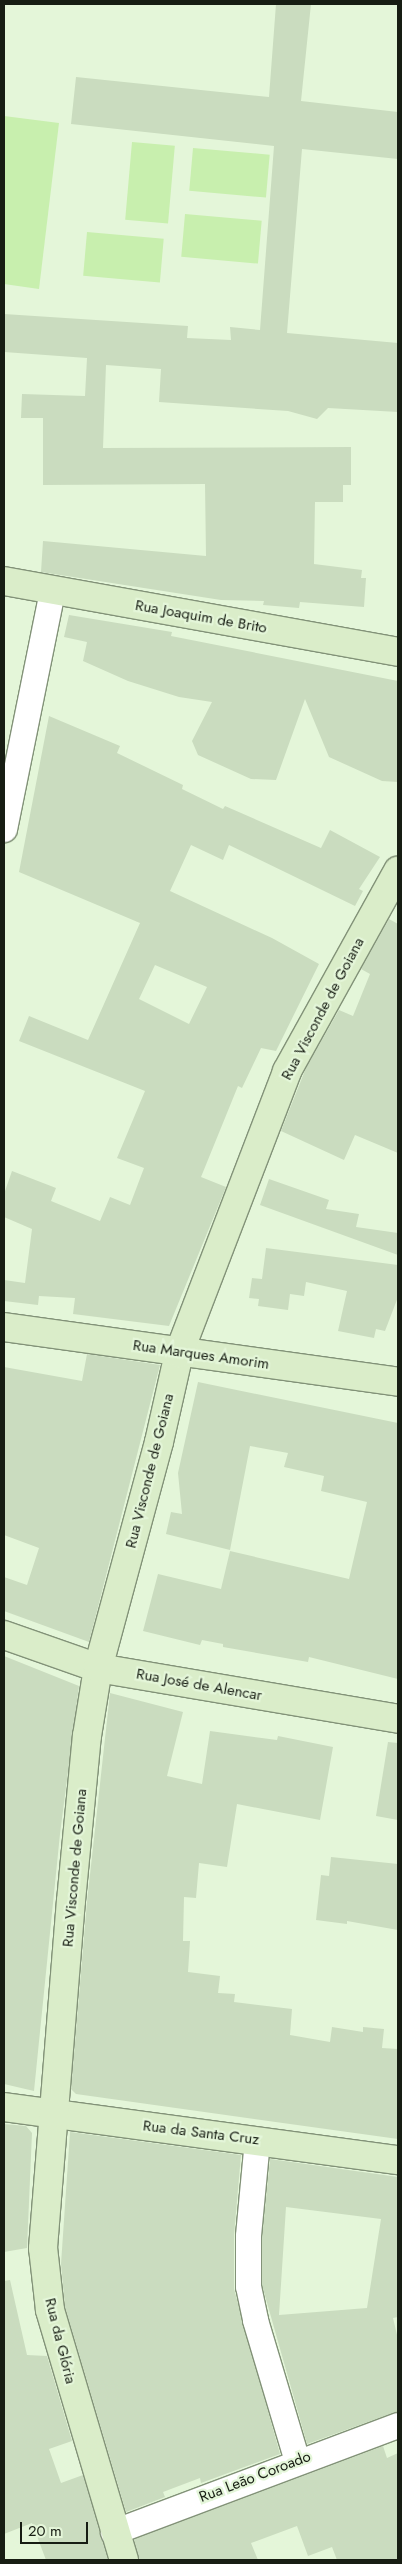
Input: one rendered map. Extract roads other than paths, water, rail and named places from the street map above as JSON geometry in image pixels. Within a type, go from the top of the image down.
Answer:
[{"type":"street","name":"Rua Joaquim de Brito","points":[[4,581],[398,652]]},
{"type":"street","points":[[4,829],[52,591]]},
{"type":"street","name":"Rua Visconde de Goiana","points":[[53,2114],[85,1755],[98,1668],[159,1442],[179,1353],[287,1071],[398,871]]},
{"type":"street","name":"Rua Marques Amorim","points":[[4,1327],[179,1353],[398,1382]]},
{"type":"street","name":"Rua José de Alencar","points":[[4,1635],[98,1668],[398,1719]]},
{"type":"street","name":"Rua da Santa Cruz","points":[[4,2107],[398,2160]]},
{"type":"street","name":"Rua da Glória","points":[[53,2114],[44,2248],[50,2310],[113,2532],[124,2560]]},
{"type":"street","points":[[257,2140],[248,2236],[248,2286],[255,2320],[297,2461]]},
{"type":"street","name":"Rua Leão Coroado","points":[[113,2532],[297,2461],[398,2425]]}]
